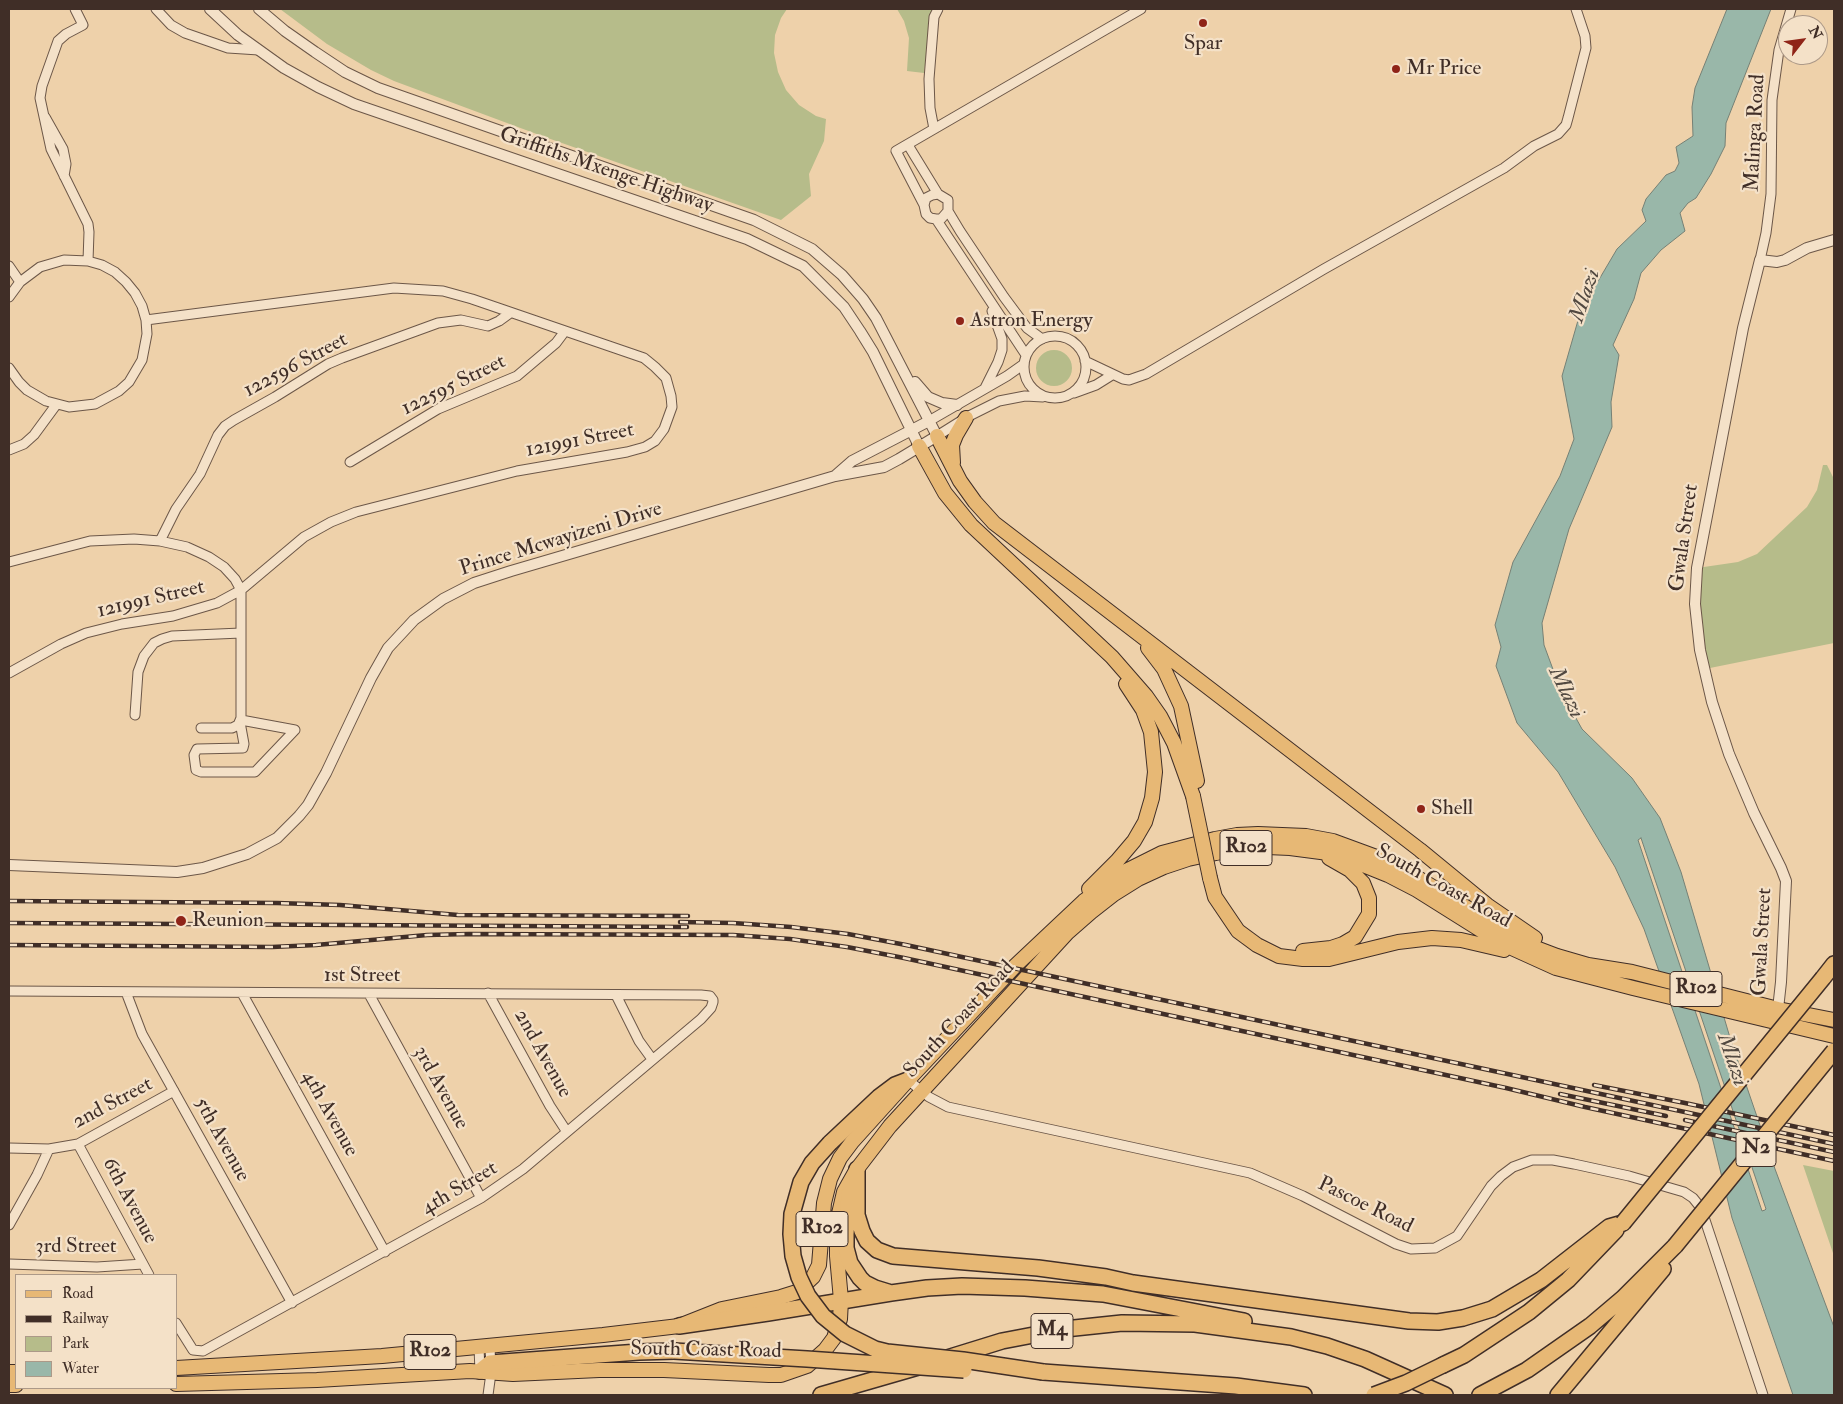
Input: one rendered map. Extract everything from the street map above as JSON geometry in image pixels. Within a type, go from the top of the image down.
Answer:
[{"type":"highway","name":"N2","points":[[1374,1395],[1406,1383],[1464,1355],[1529,1312],[1568,1280],[1624,1223],[1834,964]]},
{"type":"highway","name":"N2","points":[[1485,1393],[1527,1370],[1590,1326],[1623,1298],[1676,1246],[1834,1051]]},
{"type":"highway","points":[[908,1080],[898,1083],[885,1093],[830,1142],[812,1163],[801,1182],[792,1214],[790,1234],[795,1266],[802,1285],[823,1316],[845,1334],[875,1349],[1043,1372]]},
{"type":"highway","points":[[854,1175],[859,1222],[868,1241],[885,1254],[904,1258],[1038,1268],[1408,1321],[1438,1322],[1480,1314],[1512,1298],[1561,1266],[1609,1227],[1624,1223]]},
{"type":"highway","points":[[854,1175],[846,1234],[846,1248],[850,1263],[860,1278],[870,1286],[890,1292]]},
{"type":"highway","points":[[1561,1391],[1652,1284],[1662,1271],[1676,1246]]},
{"type":"highway","points":[[962,1286],[986,1280],[1002,1279],[1133,1283]]},
{"type":"highway","points":[[679,1326],[890,1292],[962,1286],[1025,1288],[1103,1294],[1254,1324],[1291,1337]]},
{"type":"highway","name":"M4","points":[[821,1395],[1002,1341],[1033,1334],[1094,1325],[1122,1324],[1195,1324],[1291,1337],[1327,1346],[1365,1359],[1446,1395]]},
{"type":"highway","points":[[487,1369],[631,1352],[674,1351],[807,1358],[970,1371],[1043,1372]]},
{"type":"highway","name":"M4","points":[[1043,1372],[1236,1386],[1304,1395]]},
{"type":"main road","points":[[955,472],[952,445],[966,418]]},
{"type":"main road","points":[[937,436],[955,472],[975,502],[994,523],[1413,844],[1511,923],[1555,950],[1615,968]]},
{"type":"main road","points":[[919,446],[945,493],[971,525],[1112,657],[1146,696],[1160,716],[1174,743],[1197,797]]},
{"type":"main road","points":[[1016,965],[1050,926],[1128,849],[1145,822],[1156,772],[1151,732],[1143,710],[1109,663],[1064,614]]},
{"type":"main road","points":[[1125,624],[1154,655],[1173,687],[1180,706],[1186,730],[1215,897],[1238,931],[1257,945],[1279,956],[1303,959],[1329,959],[1398,942],[1432,938],[1461,940],[1486,945],[1556,968]]},
{"type":"main road","name":"South Coast Road","points":[[178,1368],[382,1356],[679,1326],[722,1309],[791,1294],[810,1281],[819,1265],[824,1203],[833,1172],[840,1158],[908,1080],[1016,965],[1084,901],[1126,871],[1162,853],[1237,834],[1306,836],[1354,847],[1413,875],[1528,945],[1572,960],[1632,972],[1834,1036]]},
{"type":"main road","name":"South Coast Road","points":[[178,1384],[487,1369],[513,1374],[598,1370],[664,1370],[781,1375],[807,1366],[825,1350],[834,1338],[837,1328],[841,1300],[837,1256],[838,1218],[844,1192],[854,1175],[890,1126],[1067,933],[1114,894],[1138,878],[1188,859],[1230,850],[1275,847],[1336,854],[1388,875],[1417,890],[1503,944],[1556,968],[1633,988],[1761,1012],[1778,1009],[1834,1020]]},
{"type":"main road","points":[[1212,878],[1228,909],[1239,924],[1269,946],[1289,952],[1331,948],[1355,937],[1369,914],[1369,898],[1363,883],[1350,870],[1310,850]]},
{"type":"street","points":[[75,9],[83,24],[62,36],[56,46],[42,86],[40,98],[43,113],[63,148],[66,164],[64,176],[88,224],[88,261]]},
{"type":"street","points":[[156,9],[171,25],[185,33],[228,48],[260,50]]},
{"type":"street","name":"Griffiths Mxenge Highway","points":[[210,9],[238,35],[292,72],[354,104],[747,239],[803,266],[844,306],[873,352],[919,446]]},
{"type":"street","name":"Griffiths Mxenge Highway","points":[[259,9],[285,31],[345,72],[378,88],[754,220],[812,249],[842,275],[863,299],[876,318],[937,436]]},
{"type":"street","points":[[934,130],[930,108],[929,79],[934,17],[938,9]]},
{"type":"street","points":[[1046,397],[1038,393],[1027,380],[1025,359],[936,220],[926,214],[924,204],[896,151],[1141,9]]},
{"type":"street","points":[[1085,360],[1112,375],[1130,380],[1146,374],[1324,269],[1504,168],[1534,146],[1558,134],[1566,125],[1586,48],[1585,36],[1576,9]]},
{"type":"street","name":"Malinga Road","points":[[1760,260],[1771,201],[1772,100],[1779,50],[1790,9]]},
{"type":"street","points":[[908,145],[938,194],[948,200],[948,211],[960,231],[1027,328],[1042,339]]},
{"type":"street","points":[[924,204],[926,198],[938,194]]},
{"type":"street","points":[[936,220],[941,219],[948,211]]},
{"type":"street","points":[[1760,260],[1777,262],[1806,248],[1834,240]]},
{"type":"street","points":[[9,297],[20,282],[34,270],[51,262],[64,260],[88,261],[102,265],[115,272],[126,282],[142,306],[146,320],[146,340],[142,360],[132,377],[119,391],[96,404],[69,407],[56,405],[41,399],[27,390],[9,368]]},
{"type":"street","name":"Gwala Street","points":[[1760,260],[1742,328],[1707,508],[1697,568],[1695,604],[1700,650],[1712,702],[1729,754],[1754,813],[1782,868],[1786,881],[1778,1009]]},
{"type":"street","points":[[9,266],[20,282]]},
{"type":"street","name":"121991 Street","points":[[9,673],[80,636],[110,626],[198,610],[216,604],[241,590],[300,540],[317,529],[348,515],[517,471],[633,451],[644,447],[654,441],[664,429],[672,407],[668,384],[662,374],[644,358],[472,299],[443,291],[394,288],[146,320]]},
{"type":"street","points":[[985,388],[1002,350],[1002,339],[987,298]]},
{"type":"street","name":"122596 Street","points":[[160,541],[176,509],[200,474],[218,435],[228,423],[328,364],[342,358],[438,323],[461,320],[488,326],[499,322],[510,313]]},
{"type":"street","name":"122595 Street","points":[[350,462],[444,406],[517,376],[556,343],[565,331]]},
{"type":"street","points":[[929,421],[1007,376],[1025,359],[1036,343],[1042,339],[1056,336],[1069,340],[1081,352],[1085,360],[1083,379],[1079,387],[1072,393]]},
{"type":"street","points":[[894,353],[928,397],[942,403],[957,405]]},
{"type":"street","points":[[937,436],[988,405],[1012,397],[1064,397],[1096,386],[1112,375]]},
{"type":"street","points":[[9,450],[24,444],[34,435],[56,405]]},
{"type":"street","name":"Prince Mcwayizeni Drive","points":[[835,476],[852,461],[929,421]]},
{"type":"street","name":"Prince Mcwayizeni Drive","points":[[9,865],[176,872],[203,868],[247,854],[277,838],[308,805],[326,773],[371,678],[388,648],[414,620],[443,599],[474,583],[511,571],[835,476],[884,467],[937,436]]},
{"type":"street","points":[[9,562],[90,541],[119,539],[160,541],[187,547],[209,557],[229,573],[241,590],[241,721],[244,744],[243,748],[197,749],[194,755],[196,770],[200,772],[255,772],[295,730],[241,721]]},
{"type":"street","points":[[135,715],[138,672],[144,656],[154,643],[172,636],[242,633]]},
{"type":"street","points":[[200,728],[228,729],[236,726],[241,721]]},
{"type":"street","name":"1st Street","points":[[9,991],[701,994],[710,996],[713,1000]]},
{"type":"street","name":"5th Avenue","points":[[126,992],[142,1034],[292,1303]]},
{"type":"street","name":"4th Avenue","points":[[242,992],[385,1252]]},
{"type":"street","name":"2nd Avenue","points":[[488,993],[550,1106],[567,1132]]},
{"type":"street","name":"3rd Avenue","points":[[369,994],[482,1198]]},
{"type":"street","points":[[616,995],[640,1041],[652,1059]]},
{"type":"street","name":"4th Street","points":[[178,1327],[188,1345],[193,1350],[204,1351],[482,1198],[523,1169],[709,1011],[713,1000]]},
{"type":"street","name":"Pascoe Road","points":[[908,1080],[921,1091],[948,1108],[1250,1173],[1303,1196],[1396,1244],[1411,1248],[1435,1248],[1457,1236],[1491,1186],[1514,1167],[1532,1160],[1553,1160],[1574,1164],[1629,1176],[1684,1192],[1693,1198],[1701,1208],[1763,1395]]},
{"type":"street","name":"2nd Street","points":[[9,1148],[49,1148],[78,1144],[174,1091]]},
{"type":"street","name":"6th Avenue","points":[[78,1144],[148,1274]]},
{"type":"street","points":[[9,1225],[34,1182],[49,1148]]},
{"type":"street","name":"3rd Street","points":[[9,1264],[97,1267],[143,1264]]},
{"type":"street","points":[[484,1347],[488,1393]]},
{"type":"street","points":[[484,1347],[487,1369]]},
{"type":"green space","points":[[280,9],[787,9],[781,18],[775,35],[774,53],[778,72],[786,90],[799,105],[816,116],[826,119],[824,141],[809,174],[811,196],[781,220],[542,136],[394,81],[371,70],[327,44]]},
{"type":"green space","points":[[897,9],[932,9],[924,73],[907,71],[909,38],[904,21]]},
{"type":"green space","points":[[1054,350],[1066,356],[1072,368],[1066,380],[1054,386],[1042,380],[1036,368],[1042,356]]},
{"type":"green space","points":[[1823,465],[1827,465],[1834,479],[1834,643],[1705,669],[1697,568],[1738,562],[1757,554],[1807,507],[1817,490]]},
{"type":"green space","points":[[1803,1165],[1834,1171],[1834,1256]]},
{"type":"water","name":"Mlazi","points":[[1727,9],[1771,9],[1726,123],[1725,146],[1696,198],[1688,203],[1680,213],[1685,231],[1661,250],[1641,273],[1634,299],[1613,345],[1619,355],[1611,402],[1612,427],[1569,529],[1542,623],[1544,645],[1561,691],[1582,729],[1632,778],[1660,818],[1681,872],[1731,1041],[1775,1169],[1834,1327],[1834,1395],[1793,1395],[1732,1218],[1699,1084],[1644,929],[1615,867],[1558,772],[1517,723],[1496,666],[1501,647],[1495,625],[1513,562],[1560,476],[1574,439],[1562,376],[1581,310],[1617,249],[1646,221],[1642,210],[1646,199],[1666,175],[1675,171],[1679,163],[1676,147],[1693,136],[1692,107],[1695,88]],"holes":[[[1641,838],[1766,1209],[1762,1211],[1638,840]]]},
{"type":"railway","points":[[9,901],[277,903],[340,905],[458,915],[688,916]]},
{"type":"railway","points":[[680,922],[791,927],[848,934],[906,945],[1834,1144]]},
{"type":"railway","points":[[9,923],[687,927]]},
{"type":"railway","points":[[9,945],[272,947],[427,935],[469,934],[733,935],[790,939],[904,958],[1834,1161]]},
{"type":"railway","points":[[1594,1085],[1834,1135]]},
{"type":"railway","points":[[1560,1094],[1666,1116]]},
{"type":"railway","points":[[1685,1120],[1834,1152]]},
{"type":"place","name":"Spar","points":[[1203,23]]},
{"type":"place","name":"Mr Price","points":[[1396,69]]},
{"type":"place","name":"Astron Energy","points":[[960,321]]},
{"type":"place","name":"Shell","points":[[1421,809]]},
{"type":"place","name":"Reunion","points":[[181,921]]}]
